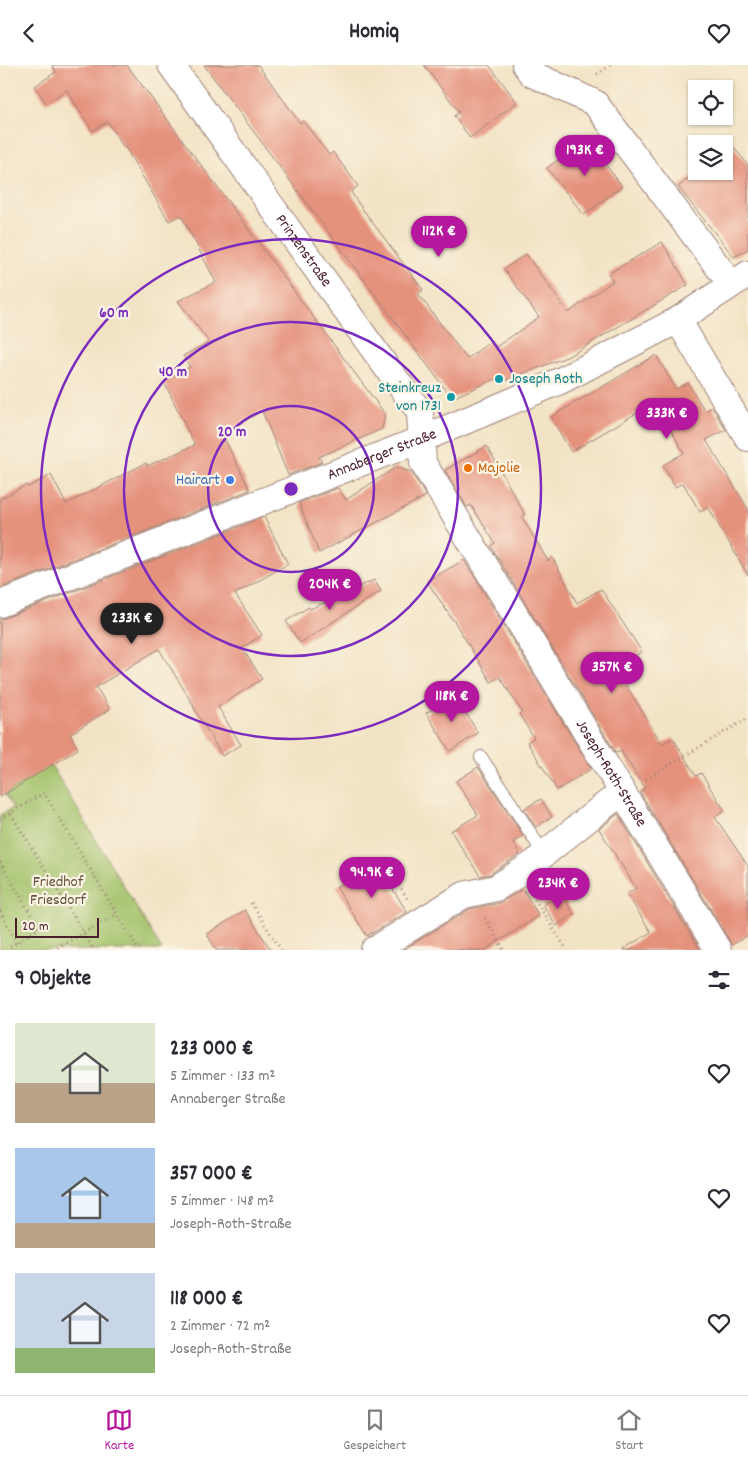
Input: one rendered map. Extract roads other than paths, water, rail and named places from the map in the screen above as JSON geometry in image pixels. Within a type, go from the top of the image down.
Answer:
[{"type":"street","name":"Prinzenstraße","points":[[171,65],[420,412],[422,439]]},
{"type":"street","points":[[525,65],[532,74],[595,103],[740,279]]},
{"type":"street","name":"Annaberger Straße","points":[[0,605],[422,439],[560,381],[678,320],[740,279]]},
{"type":"street","points":[[678,320],[746,431]]},
{"type":"street","name":"Joseph-Roth-Straße","points":[[422,439],[423,463],[718,950]]},
{"type":"street","points":[[374,950],[464,895],[496,888],[519,874],[536,863],[544,854],[608,802],[623,793]]},
{"type":"lane","points":[[481,757],[544,854]]},
{"type":"place","name":"Joseph Roth","points":[[499,379]]},
{"type":"place","name":"Steinkreuz von 1731","points":[[451,397]]},
{"type":"place","name":"Majolie","points":[[468,468]]},
{"type":"place","name":"Hairart","points":[[230,480]]},
{"type":"park label","name":"Friedhof Friesdorf","points":[[58,891]]}]
